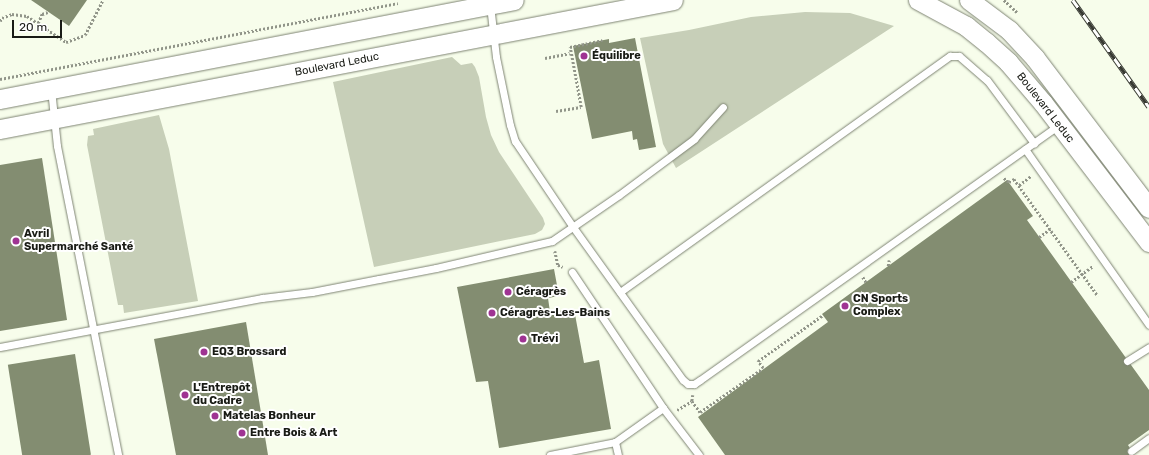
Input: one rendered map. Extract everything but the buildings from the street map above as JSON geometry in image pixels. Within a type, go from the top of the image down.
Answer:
[{"type":"street","points":[[0,99],[514,0]]},
{"type":"street","name":"Boulevard Leduc","points":[[0,129],[673,0]]},
{"type":"street","name":"Boulevard Leduc","points":[[918,0],[956,19],[986,42],[1018,73],[1149,242]]},
{"type":"street","name":"Boulevard Leduc","points":[[969,0],[1008,30],[1035,58],[1149,208]]},
{"type":"lane","points":[[490,4],[496,57],[510,125],[515,141],[573,227],[683,380],[688,384],[694,384],[1059,125]]},
{"type":"lane","points":[[620,292],[950,56],[959,56],[987,80],[1034,143]]},
{"type":"lane","points":[[50,89],[58,146],[118,455]]},
{"type":"lane","points":[[0,347],[93,328],[262,298],[312,292],[387,278],[552,241],[694,139],[723,106]]},
{"type":"lane","points":[[1025,149],[1149,325]]},
{"type":"lane","points":[[572,272],[663,408],[699,455]]},
{"type":"lane","points":[[1127,361],[1149,347]]},
{"type":"lane","points":[[550,455],[615,442],[663,408]]},
{"type":"lane","points":[[1131,451],[1149,438]]},
{"type":"lane","points":[[615,442],[618,455]]},
{"type":"path","points":[[0,21],[2,18],[12,14],[27,16],[66,42],[85,35],[103,0]]},
{"type":"path","points":[[0,79],[393,1],[401,3]]},
{"type":"path","points":[[38,23],[42,14],[48,12]]},
{"type":"path","points":[[556,111],[581,107],[570,47],[602,40]]},
{"type":"path","points":[[545,58],[570,53]]},
{"type":"path","points":[[571,58],[576,58]]},
{"type":"path","points":[[580,103],[585,102]]},
{"type":"path","points":[[1008,182],[1014,179],[1098,296]]},
{"type":"path","points":[[1039,237],[1050,229]]},
{"type":"path","points":[[552,241],[558,265],[572,272]]},
{"type":"path","points":[[1071,282],[1083,274]]},
{"type":"path","points":[[758,361],[823,315]]},
{"type":"path","points":[[694,384],[692,401],[700,412],[763,368],[756,358]]},
{"type":"green space","points":[[805,12],[850,13],[894,26],[676,168],[663,144],[640,38],[689,30],[751,17]]},
{"type":"green space","points":[[452,57],[461,65],[472,63],[475,67],[479,77],[486,117],[491,135],[499,152],[543,218],[545,224],[542,230],[535,234],[374,267],[333,82]]},
{"type":"green space","points":[[159,115],[169,149],[198,301],[124,313],[123,305],[118,305],[87,145],[88,136],[94,135],[93,129]]},
{"type":"railway","points":[[1073,0],[1149,107]]},
{"type":"place","name":"Équilibre","points":[[584,56]]},
{"type":"place","name":"Avril Supermarché Santé","points":[[16,241]]},
{"type":"place","name":"Céragrès","points":[[508,292]]},
{"type":"place","name":"CN Sports Complex","points":[[845,306]]},
{"type":"place","name":"Céragrès-Les-Bains","points":[[492,313]]},
{"type":"place","name":"Trévi","points":[[523,339]]},
{"type":"place","name":"EQ3 Brossard","points":[[204,352]]},
{"type":"place","name":"L'Entrepôt du Cadre","points":[[185,395]]},
{"type":"place","name":"Matelas Bonheur","points":[[215,416]]},
{"type":"place","name":"Entre Bois & Art","points":[[242,433]]}]
